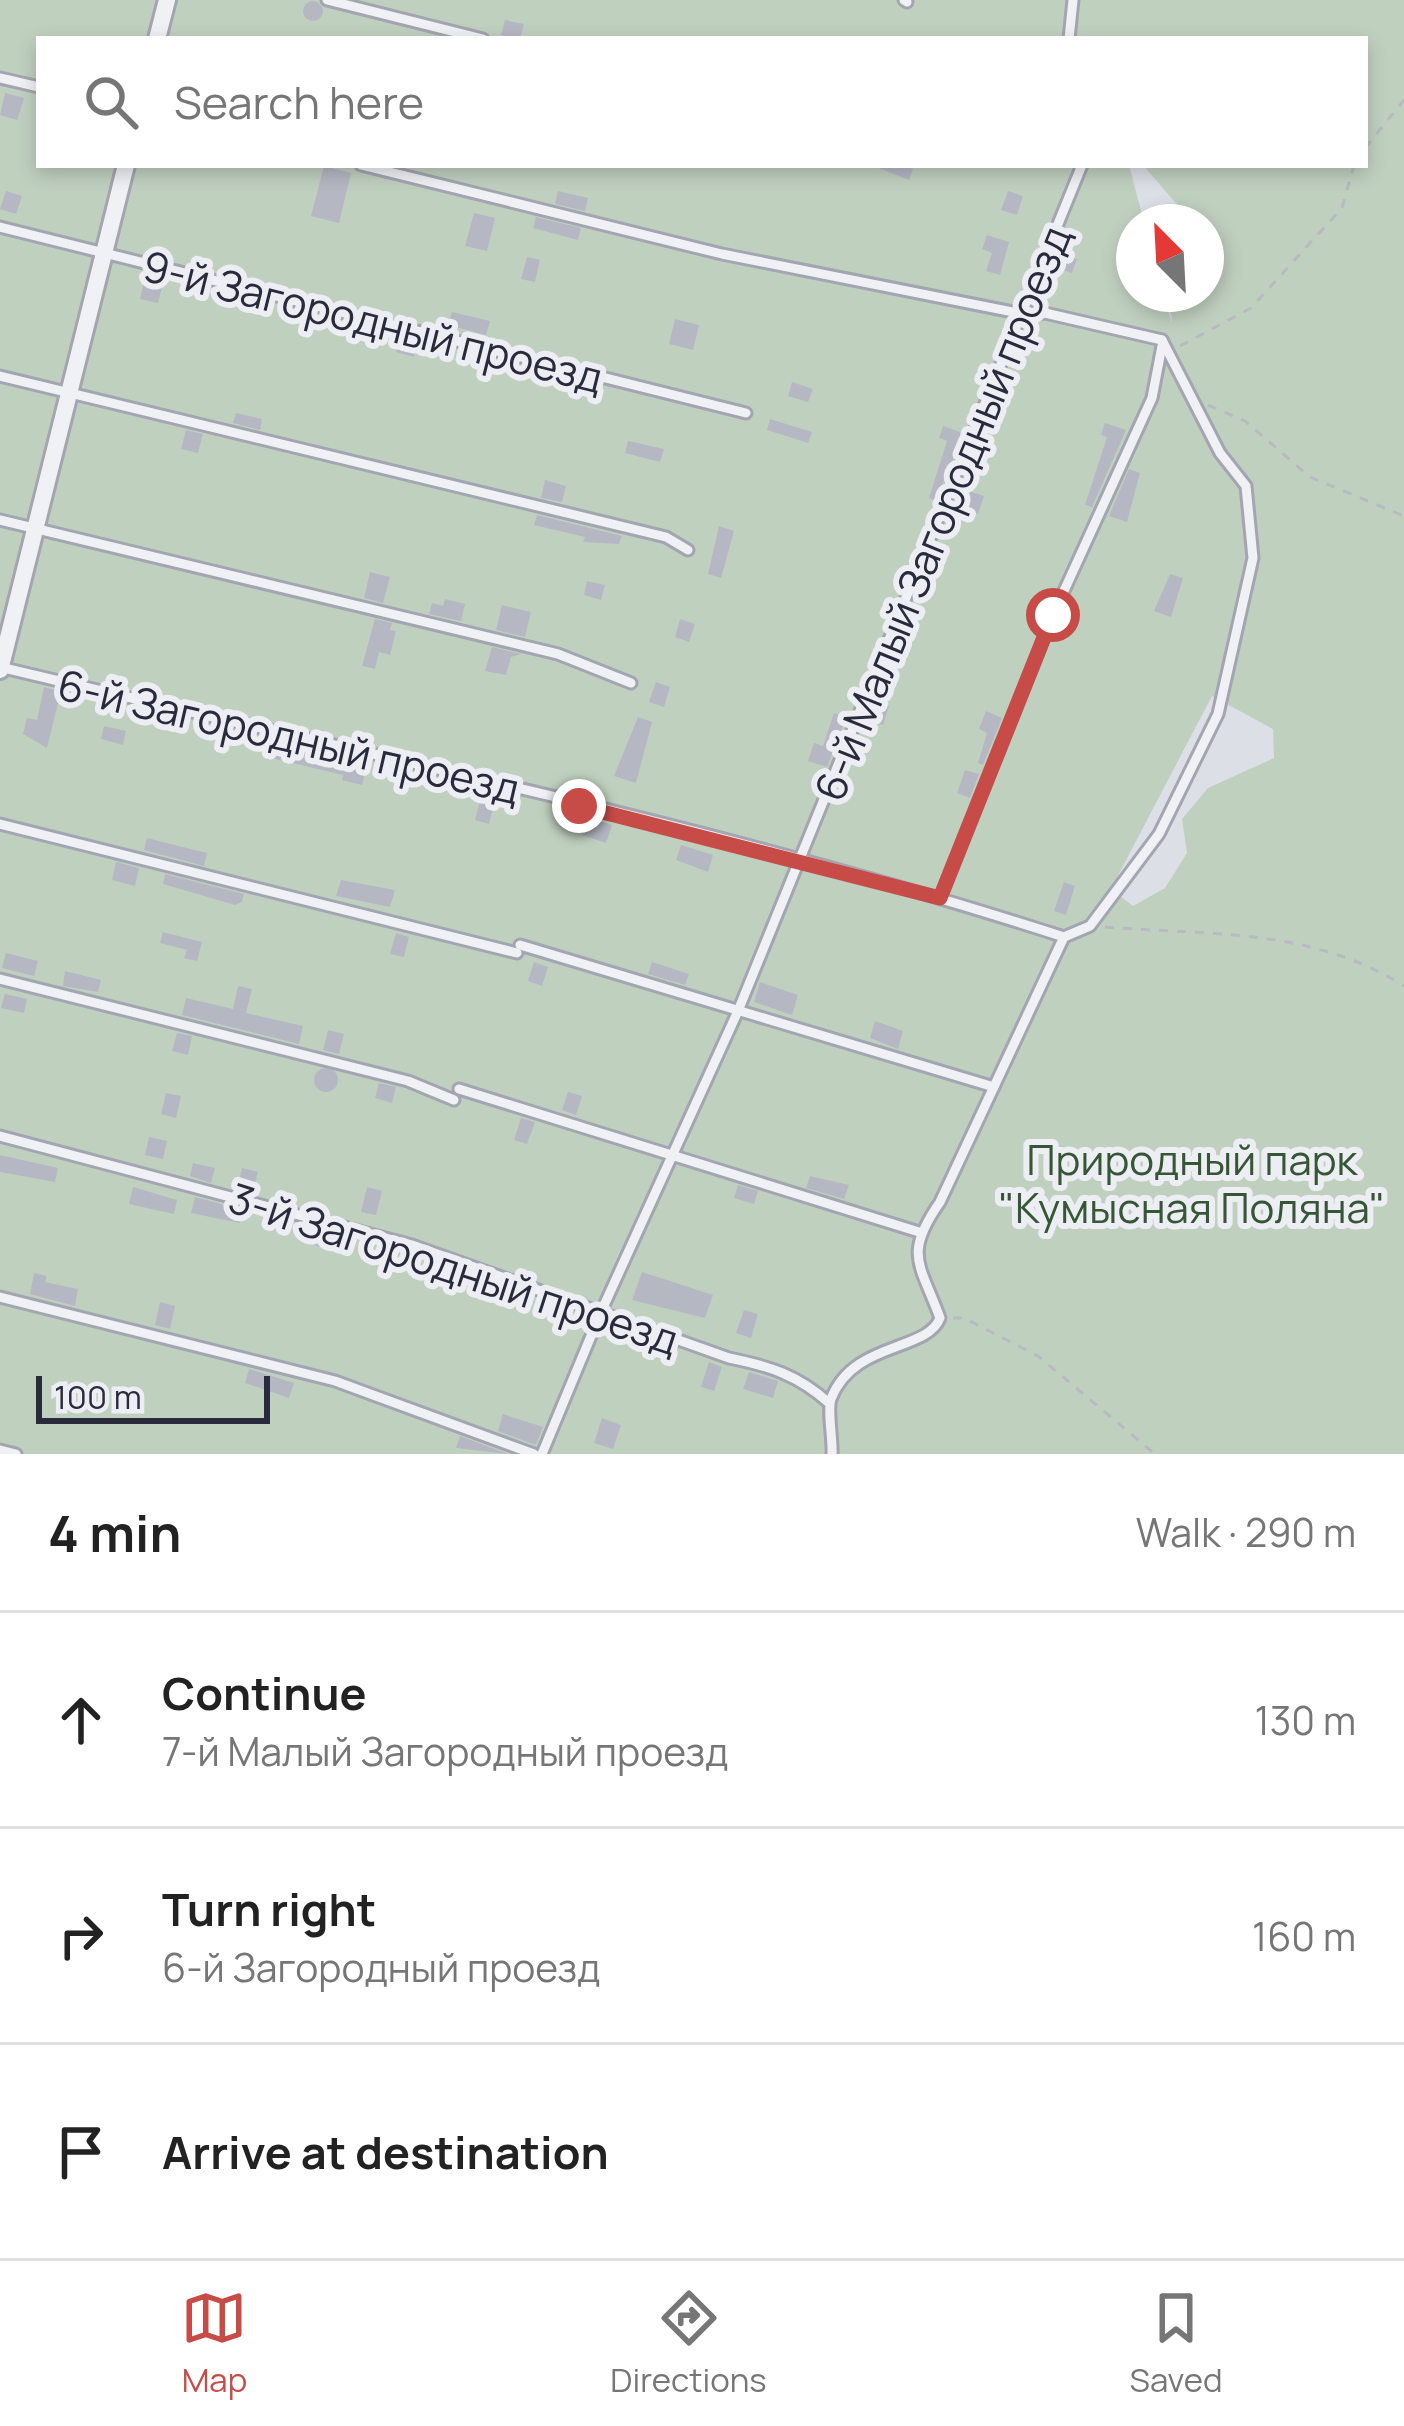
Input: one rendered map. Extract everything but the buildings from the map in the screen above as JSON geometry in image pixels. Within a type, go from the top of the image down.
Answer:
[{"type":"street","points":[[158,36],[167,0]]},
{"type":"street","points":[[0,668],[125,168]]},
{"type":"lane","points":[[327,0],[471,36]]},
{"type":"lane","points":[[1069,36],[1072,0]]},
{"type":"lane","points":[[0,78],[36,86]]},
{"type":"lane","points":[[373,168],[722,254],[1023,314],[1046,313],[1162,340]]},
{"type":"lane","name":"6-й Малый Загородный проезд","points":[[538,1454],[739,1012],[1081,168]]},
{"type":"lane","name":"9-й Загородный проезд","points":[[0,227],[746,413]]},
{"type":"lane","points":[[832,1454],[829,1402],[846,1377],[877,1350],[914,1341],[935,1329],[940,1318],[915,1264],[920,1232],[940,1202],[1064,937],[1090,926],[1159,834],[1218,714],[1253,559],[1246,486],[1220,453],[1162,340]]},
{"type":"lane","points":[[940,898],[1053,615],[1152,398],[1162,340]]},
{"type":"lane","points":[[0,376],[666,537],[688,550]]},
{"type":"lane","points":[[0,520],[558,654],[632,683]]},
{"type":"lane","name":"6-й Загородный проезд","points":[[0,668],[798,862],[940,898],[1064,937]]},
{"type":"lane","points":[[0,824],[518,949],[994,1088]]},
{"type":"lane","points":[[0,979],[457,1094],[671,1154],[920,1232]]},
{"type":"lane","name":"3-й Загородный проезд","points":[[0,1136],[330,1221],[729,1358],[776,1368],[807,1383],[829,1402]]},
{"type":"lane","points":[[0,1297],[335,1382],[538,1454]]},
{"type":"lane","points":[[0,1450],[16,1454]]},
{"type":"path","points":[[1368,144],[1404,100]]},
{"type":"path","points":[[1162,340],[1183,347],[1251,308],[1342,208],[1353,168]]},
{"type":"path","points":[[1196,399],[1245,421],[1310,477],[1404,516]]},
{"type":"path","points":[[1090,926],[1236,934],[1320,946],[1368,963],[1404,986]]},
{"type":"path","points":[[940,1318],[964,1318],[1038,1355],[1155,1454]]},
{"type":"green space","name":"Природный парк \"Кумысная Поляна\"","points":[[0,0],[1404,0],[1404,1454],[0,1454]],"holes":[[[36,36],[1368,36],[1368,168],[1146,168],[1177,204],[1224,204],[1224,312],[1171,312],[1172,324],[1168,312],[1116,312],[1116,204],[1139,204],[1130,168],[36,168]],[[1212,696],[1273,729],[1274,758],[1208,788],[1182,819],[1187,853],[1165,888],[1133,906],[1111,889]]]},
{"type":"route","points":[[579,806],[940,898],[1053,615]]}]
